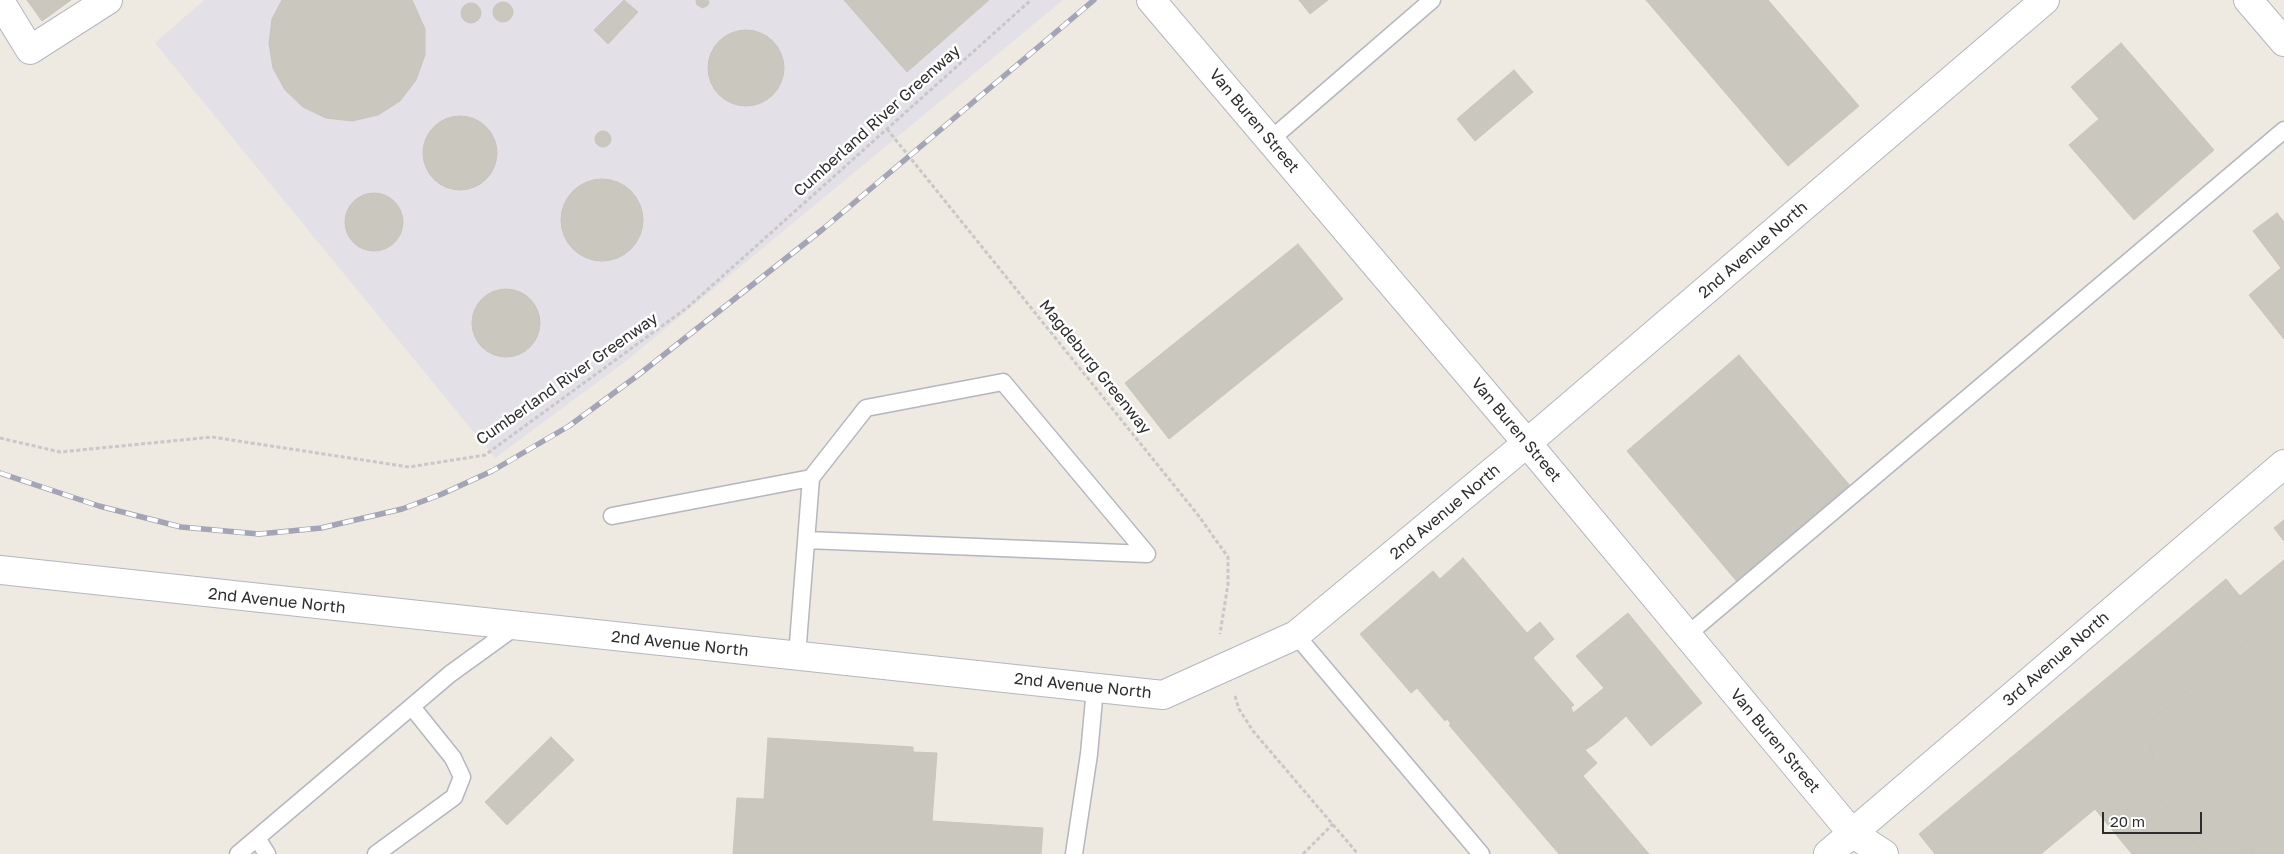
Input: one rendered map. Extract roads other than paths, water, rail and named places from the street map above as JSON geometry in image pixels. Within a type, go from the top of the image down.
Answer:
[{"type":"street","points":[[0,2],[30,50],[108,0]]},
{"type":"street","name":"Van Buren Street","points":[[1151,0],[1527,443],[1852,833],[1884,854]]},
{"type":"street","name":"2nd Avenue North","points":[[0,570],[515,627],[1163,695],[1296,635],[1527,443],[2045,0]]},
{"type":"street","points":[[2248,0],[2284,42]]},
{"type":"street","name":"3rd Avenue North","points":[[1828,854],[2284,464]]},
{"type":"lane","points":[[1270,140],[1432,0]]},
{"type":"lane","points":[[1687,635],[2284,130]]},
{"type":"lane","points":[[797,656],[811,478],[866,408],[1003,382],[1147,554],[807,540]]},
{"type":"lane","points":[[612,516],[811,478]]},
{"type":"lane","points":[[238,854],[450,674],[515,627]]},
{"type":"lane","points":[[1296,635],[1481,854]]},
{"type":"lane","points":[[1074,854],[1089,754],[1095,688]]},
{"type":"lane","points":[[376,854],[454,797],[462,777],[453,758],[412,706]]},
{"type":"lane","points":[[257,838],[267,854]]},
{"type":"railway","points":[[0,473],[99,506],[181,527],[259,534],[321,528],[402,509],[442,494],[492,471],[569,426],[637,376],[823,229],[1094,0]]}]
